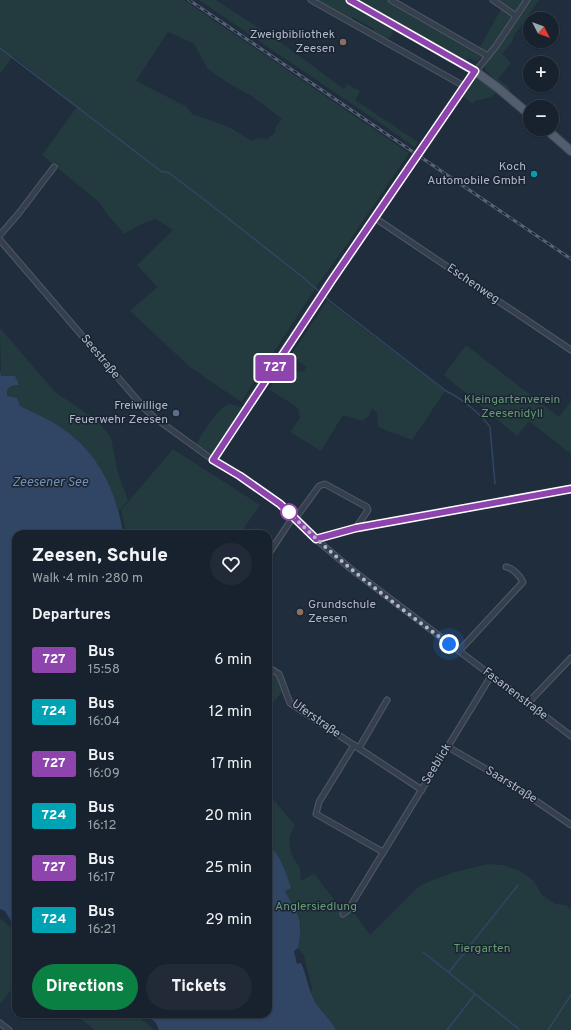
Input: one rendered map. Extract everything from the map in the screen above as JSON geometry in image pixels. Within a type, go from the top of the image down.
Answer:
[{"type":"main road","points":[[350,0],[475,71],[523,109]]},
{"type":"main road","points":[[554,136],[571,151]]},
{"type":"street","points":[[311,0],[464,86]]},
{"type":"street","points":[[391,0],[488,56]]},
{"type":"street","points":[[493,0],[516,16]]},
{"type":"street","points":[[213,460],[464,86],[488,56],[527,0]]},
{"type":"street","points":[[0,235],[54,167]]},
{"type":"street","name":"Eschenweg","points":[[375,218],[571,350]]},
{"type":"street","name":"Seestraße","points":[[0,240],[145,409],[213,460],[275,500],[294,518]]},
{"type":"street","points":[[272,549],[319,486],[325,484],[367,507],[368,510],[356,528]]},
{"type":"street","points":[[316,539],[356,528],[571,489]]},
{"type":"street","name":"Fasanenstraße","points":[[294,518],[316,539],[381,592],[571,736]]},
{"type":"street","points":[[459,651],[523,582],[521,578],[510,568],[506,567]]},
{"type":"street","points":[[528,704],[571,658]]},
{"type":"street","name":"Uferstraße","points":[[272,670],[279,674],[290,703],[422,790]]},
{"type":"street","name":"Seeblick","points":[[343,914],[348,910],[491,676]]},
{"type":"street","points":[[383,852],[316,814],[318,802],[387,700]]},
{"type":"street","name":"Saarstraße","points":[[448,747],[510,783],[571,825]]},
{"type":"street","points":[[0,1023],[9,1030]]},
{"type":"green space","points":[[0,0],[184,0],[409,153],[317,286],[241,402],[190,367],[130,311],[157,287],[137,265],[173,230],[156,219],[142,224],[124,234],[100,203],[42,155],[77,107],[13,56],[0,74]],"holes":[[[168,32],[194,44],[208,69],[231,85],[252,96],[282,119],[276,126],[275,133],[267,139],[256,138],[252,141],[229,127],[192,114],[187,107],[136,81]]]},
{"type":"green space","points":[[199,0],[216,0],[283,44],[344,89],[347,84],[360,91],[355,100],[418,142],[415,147]]},
{"type":"green space","points":[[314,0],[345,0],[391,26],[392,35],[390,38],[385,38],[373,31],[374,29],[353,17],[351,20]]},
{"type":"green space","points":[[355,0],[386,0],[483,56],[477,61],[468,58],[466,60],[443,50]]},
{"type":"green space","points":[[499,0],[539,0],[531,12],[523,12],[523,23],[513,37],[513,41],[502,54],[511,63],[498,79],[508,86],[510,92],[517,98],[515,101],[485,70],[485,64],[507,34],[503,31],[488,54],[479,49],[504,4]]},
{"type":"green space","points":[[474,77],[479,78],[497,92],[492,97],[475,101],[473,104],[461,95]]},
{"type":"green space","points":[[344,253],[346,255],[323,292],[319,289]]},
{"type":"green space","points":[[317,293],[320,295],[249,402],[246,404],[243,403]]},
{"type":"green space","points":[[327,301],[445,391],[412,440],[378,427],[377,413],[372,408],[369,416],[362,421],[343,415],[321,451],[290,432],[300,418],[298,408],[269,389],[285,365],[296,372],[304,371],[306,367],[291,355]]},
{"type":"green space","points":[[0,328],[55,392],[99,422],[111,438],[118,474],[128,500],[119,511],[98,465],[45,418],[20,406],[7,396],[7,390],[11,386],[19,385],[1,376]]},
{"type":"green space","name":"Kleingartenverein Zeesenidyll","points":[[466,345],[559,417],[571,401],[571,454],[529,421],[517,436],[444,375]]},
{"type":"green space","points":[[229,404],[244,408],[213,455],[196,444],[219,411]]},
{"type":"green space","points":[[173,449],[260,505],[243,530],[125,530],[121,510]]},
{"type":"green space","points":[[272,670],[279,674],[284,689],[272,704]]},
{"type":"green space","name":"Tiergarten","points":[[272,799],[295,825],[289,838],[291,854],[300,868],[301,881],[314,873],[341,909],[343,914],[348,904],[370,935],[418,887],[430,881],[455,872],[488,864],[503,865],[520,871],[534,881],[542,895],[555,904],[566,905],[571,909],[571,1030],[294,1030],[312,989],[304,956],[298,948],[301,927],[285,891],[291,888],[272,847]]},
{"type":"green space","points":[[0,918],[12,928],[12,989],[0,1004]]},
{"type":"green space","points":[[80,1018],[139,1018],[154,1030],[95,1030]]},
{"type":"water","name":"Zeesener See","points":[[0,369],[1,376],[15,376],[19,385],[11,386],[7,390],[7,396],[17,398],[20,406],[60,427],[71,435],[91,455],[112,492],[121,520],[122,530],[12,530],[12,922],[5,911],[0,909]]},
{"type":"water","points":[[272,848],[285,870],[291,888],[285,891],[299,918],[300,938],[298,948],[294,951],[297,964],[301,963],[315,1002],[336,1030],[159,1030],[156,1023],[150,1018],[272,1018]]},
{"type":"waterway","points":[[0,48],[162,172],[168,172],[305,279],[331,302],[446,391],[476,412],[490,427],[495,484]]},
{"type":"waterway","points":[[449,972],[518,885]]},
{"type":"waterway","points":[[423,952],[520,1030]]},
{"type":"waterway","points":[[447,1030],[475,994]]},
{"type":"waterway","points":[[548,1030],[571,995]]},
{"type":"railway","points":[[189,0],[571,259]]},
{"type":"bus line","name":"727","points":[[350,0],[475,71],[332,280],[213,460],[240,476],[280,504],[316,539],[356,528],[571,489]]},
{"type":"place","name":"Zweigbibliothek Zeesen","points":[[343,42]]},
{"type":"place","name":"Koch Automobile GmbH","points":[[534,174]]},
{"type":"place","name":"Freiwillige Feuerwehr Zeesen","points":[[176,413]]},
{"type":"place","name":"Grundschule Zeesen","points":[[300,612]]},
{"type":"route","points":[[289,512],[307,531],[352,569],[449,644]]},
{"type":"park label","name":"Anglersiedlung","points":[[316,907]]}]
